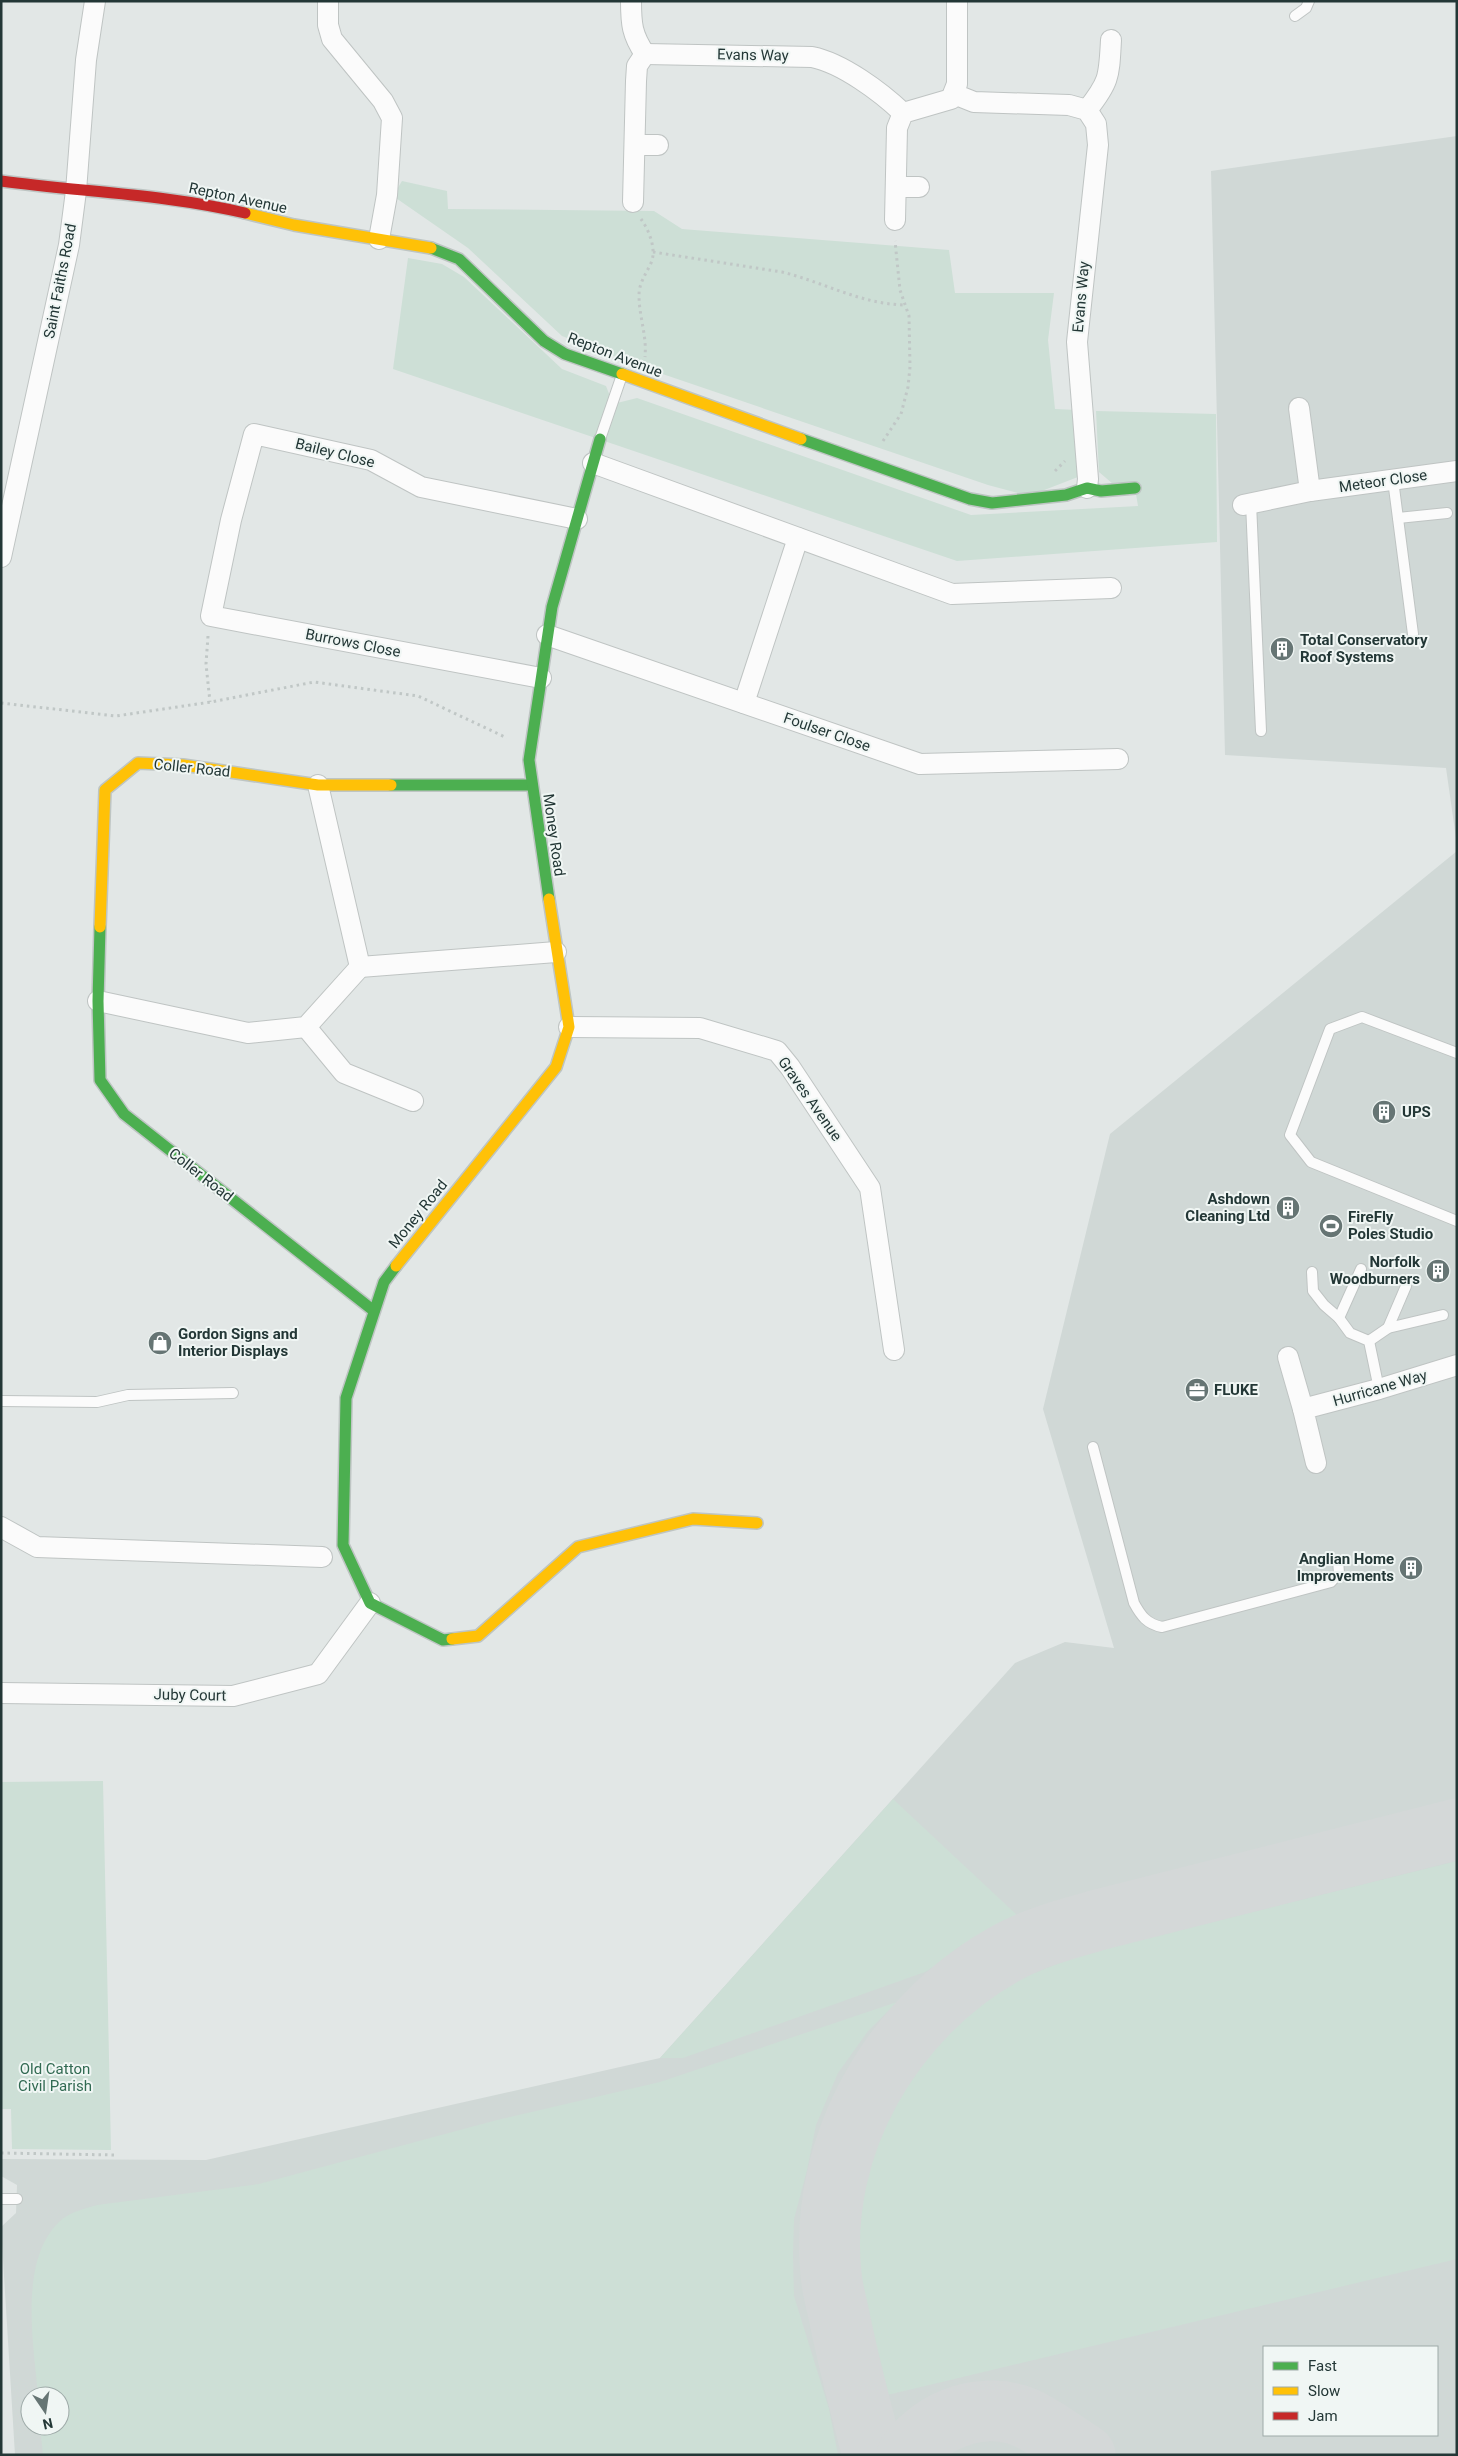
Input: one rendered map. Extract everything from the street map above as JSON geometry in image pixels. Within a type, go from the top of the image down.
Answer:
[{"type":"street","name":"Saint Faiths Road","points":[[1,557],[69,245],[76,191],[86,60],[96,1]]},
{"type":"street","points":[[328,1],[328,25],[332,39],[383,101],[392,118],[388,188],[379,239]]},
{"type":"street","points":[[631,1],[631,22],[634,39],[645,54],[637,66],[633,202]]},
{"type":"street","points":[[895,220],[896,128],[903,113],[951,99],[954,94],[957,84],[957,1]]},
{"type":"street","points":[[954,94],[974,102],[1069,105],[1087,110],[1100,94],[1109,77],[1111,40]]},
{"type":"street","name":"Evans Way","points":[[645,54],[812,56],[829,60],[892,102],[903,113]]},
{"type":"street","name":"Evans Way","points":[[1086,488],[1088,479],[1077,342],[1098,145],[1096,124],[1087,110]]},
{"type":"street","points":[[635,145],[658,145]]},
{"type":"street","name":"Repton Avenue","points":[[1,181],[76,191],[131,194],[214,206],[294,225],[429,247],[459,259],[544,340],[565,354],[970,499],[992,503],[1066,495],[1086,488],[1101,491],[1135,488]]},
{"type":"street","points":[[896,187],[919,187]]},
{"type":"street","points":[[1299,408],[1310,492]]},
{"type":"street","name":"Bailey Close","points":[[211,616],[220,570],[254,434],[371,460],[420,487],[577,519]]},
{"type":"street","name":"Money Road","points":[[370,1604],[343,1545],[346,1398],[384,1282],[556,1067],[569,1027],[556,952],[529,760],[552,607],[600,439]]},
{"type":"street","points":[[593,463],[952,594],[1111,588]]},
{"type":"street","name":"Meteor Close","points":[[1247,504],[1310,492],[1457,471]]},
{"type":"street","points":[[744,703],[798,538]]},
{"type":"street","name":"Burrows Close","points":[[211,616],[541,678]]},
{"type":"street","name":"Foulser Close","points":[[547,635],[920,764],[1118,759]]},
{"type":"street","name":"Coller Road","points":[[374,1311],[124,1114],[100,1080],[98,1000],[105,790],[138,762],[183,764],[318,785],[532,785]]},
{"type":"street","points":[[318,785],[360,967]]},
{"type":"street","points":[[98,1000],[248,1034],[306,1027],[360,967],[556,952]]},
{"type":"street","points":[[306,1027],[344,1073],[413,1101]]},
{"type":"street","name":"Graves Avenue","points":[[569,1027],[700,1028],[777,1052],[790,1067],[870,1188],[894,1350]]},
{"type":"street","points":[[1288,1357],[1316,1463]]},
{"type":"street","name":"Hurricane Way","points":[[1303,1409],[1379,1389],[1457,1365]]},
{"type":"street","points":[[370,1604],[443,1640],[478,1636],[578,1546],[693,1519],[757,1523]]},
{"type":"street","points":[[1,1527],[37,1547],[322,1557]]},
{"type":"street","name":"Juby Court","points":[[1,1693],[233,1696],[318,1674],[370,1604]]},
{"type":"lane","points":[[1294,16],[1306,8],[1309,1]]},
{"type":"lane","points":[[600,439],[622,374]]},
{"type":"lane","points":[[1393,480],[1413,634]]},
{"type":"lane","points":[[1247,504],[1262,731]]},
{"type":"lane","points":[[1398,518],[1447,513]]},
{"type":"lane","points":[[1457,1053],[1362,1017],[1330,1029],[1290,1135],[1311,1162],[1457,1221]]},
{"type":"lane","points":[[1339,1318],[1361,1270]]},
{"type":"lane","points":[[1312,1272],[1313,1291],[1324,1305],[1339,1318],[1350,1333],[1368,1341]]},
{"type":"lane","points":[[1388,1328],[1406,1286]]},
{"type":"lane","points":[[1368,1341],[1388,1328],[1443,1315]]},
{"type":"lane","points":[[1368,1341],[1379,1389]]},
{"type":"lane","points":[[1,1401],[97,1402],[128,1395],[233,1393]]},
{"type":"lane","points":[[1094,1447],[1134,1603],[1142,1618],[1153,1625],[1162,1627],[1332,1582],[1340,1573],[1338,1560]]},
{"type":"lane","points":[[1,2199],[17,2199]]},
{"type":"path","points":[[633,202],[636,216],[643,220],[652,241],[653,252],[652,262],[643,278],[639,294],[646,344],[645,358],[638,380]]},
{"type":"path","points":[[873,465],[879,446],[901,414],[908,387],[911,333],[909,316],[904,305],[896,251],[895,220]]},
{"type":"path","points":[[653,252],[782,272],[803,277],[831,290],[890,305],[904,305]]},
{"type":"path","points":[[210,702],[206,664],[211,616]]},
{"type":"path","points":[[1,703],[116,716],[210,702],[314,682],[418,696],[530,749]]},
{"type":"path","points":[[1,2153],[116,2155]]},
{"type":"shaded area","points":[[1457,136],[1457,845],[1446,768],[1225,755],[1211,171]]},
{"type":"shaded area","points":[[1457,851],[1457,2455],[15,2455],[1,2227],[16,2213],[17,2185],[1,2176],[1,2159],[206,2160],[660,2058],[1015,1663],[1065,1642],[1114,1648],[1043,1409],[1110,1134]]},
{"type":"green space","points":[[402,181],[447,191],[448,209],[654,211],[682,229],[949,250],[955,293],[1054,293],[1048,340],[1055,409],[1077,410],[1083,475],[1029,496],[988,485],[642,367],[562,336],[468,248],[393,196]]},
{"type":"green space","points":[[408,258],[442,264],[464,277],[562,369],[606,386],[613,404],[637,398],[971,515],[1138,506],[1135,488],[1113,484],[1099,472],[1096,411],[1216,414],[1217,542],[957,561],[393,369]]},
{"type":"green space","name":"Old Catton Civil Parish","points":[[103,1781],[111,2150],[12,2149],[11,2109],[1,2109],[1,1782]]},
{"type":"green space","points":[[893,1799],[1018,1916],[925,1972],[683,2058],[660,2058]]},
{"type":"green space","points":[[1457,1861],[1457,2259],[879,2397],[860,2333],[850,2284],[845,2246],[848,2209],[866,2137],[878,2110],[899,2079],[927,2047],[957,2018],[987,1996],[1035,1973],[1084,1954]]},
{"type":"green space","points":[[897,2002],[868,2031],[838,2073],[816,2125],[794,2219],[794,2296],[829,2409],[838,2455],[43,2455],[41,2436],[70,2436],[70,2386],[37,2386],[32,2329],[33,2281],[38,2259],[46,2239],[59,2222],[67,2216],[97,2205],[259,2184],[497,2120],[660,2082]]},
{"type":"taxiway","points":[[873,2455],[833,2289],[830,2226],[837,2179],[850,2133],[870,2090],[896,2050],[927,2013],[963,1982],[1003,1955],[1049,1935],[1098,1920],[1457,1829]]},
{"type":"taxiway","points":[[907,2455],[930,2431],[945,2422],[977,2412],[994,2411],[1026,2418],[1085,2455]]},
{"type":"traffic: fast","points":[[431,248],[459,259],[544,341],[565,354],[622,374]]},
{"type":"traffic: fast","points":[[549,899],[529,760],[552,607],[600,439]]},
{"type":"traffic: fast","points":[[801,439],[970,499],[992,503],[1066,495],[1087,488],[1101,491],[1135,488]]},
{"type":"traffic: fast","points":[[391,785],[532,785]]},
{"type":"traffic: fast","points":[[100,927],[98,1001],[100,1080],[124,1114],[374,1311]]},
{"type":"traffic: fast","points":[[396,1266],[384,1282],[346,1398],[343,1545],[370,1603],[443,1640],[452,1639]]},
{"type":"traffic: slow","points":[[245,213],[294,225],[431,248]]},
{"type":"traffic: slow","points":[[622,374],[801,439]]},
{"type":"traffic: slow","points":[[100,927],[105,790],[138,763],[183,765],[318,785],[391,785]]},
{"type":"traffic: slow","points":[[396,1266],[556,1067],[569,1027],[549,899]]},
{"type":"traffic: slow","points":[[452,1639],[478,1636],[578,1547],[693,1519],[757,1523]]},
{"type":"traffic: jam","points":[[1,181],[154,197],[245,213]]},
{"type":"place","name":"Total Conservatory Roof Systems","points":[[1282,649]]},
{"type":"place","name":"UPS","points":[[1384,1112]]},
{"type":"place","name":"Ashdown Cleaning Ltd","points":[[1288,1208]]},
{"type":"place","name":"FireFly Poles Studio","points":[[1331,1226]]},
{"type":"place","name":"Norfolk Woodburners","points":[[1438,1271]]},
{"type":"place","name":"Gordon Signs and Interior Displays","points":[[160,1343]]},
{"type":"place","name":"FLUKE","points":[[1197,1390]]},
{"type":"place","name":"Anglian Home Improvements","points":[[1411,1568]]}]
